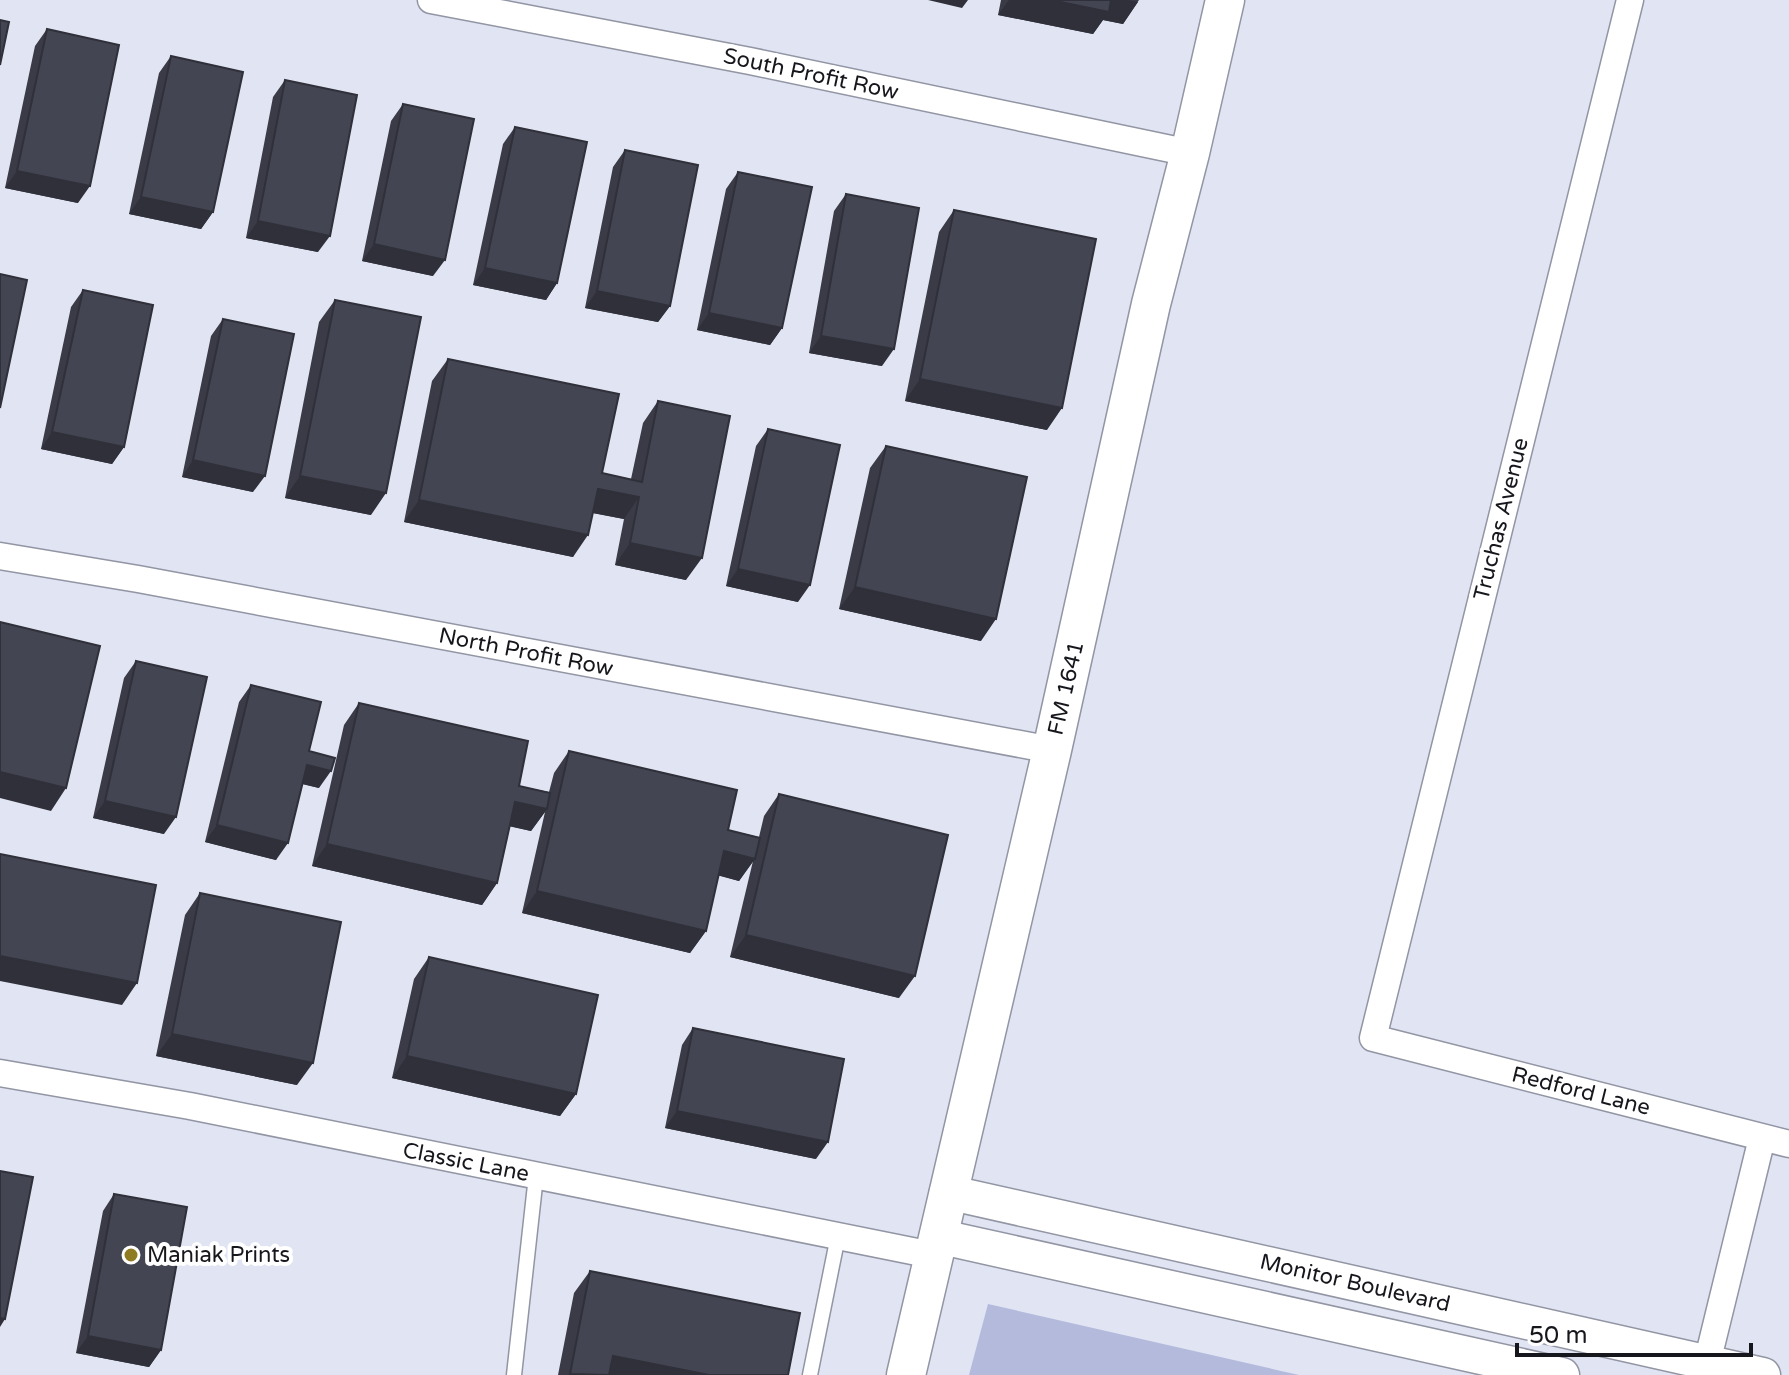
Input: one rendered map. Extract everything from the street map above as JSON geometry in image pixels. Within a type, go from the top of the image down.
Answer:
[{"type":"main road","name":"FM 1641","points":[[906,1375],[1052,750],[1151,304],[1225,0]]},
{"type":"street","name":"South Profit Row","points":[[431,0],[750,61],[1190,153]]},
{"type":"street","name":"Truchas Avenue","points":[[1373,1038],[1630,0]]},
{"type":"street","name":"North Profit Row","points":[[0,556],[1052,750]]},
{"type":"street","name":"Redford Lane","points":[[1373,1038],[1789,1144]]},
{"type":"street","name":"Classic Lane","points":[[0,1073],[190,1106],[838,1236],[934,1245]]},
{"type":"street","points":[[1706,1369],[1762,1138]]},
{"type":"street","name":"Monitor Boulevard","points":[[947,1192],[1706,1369],[1763,1375]]},
{"type":"street","name":"Monitor Boulevard","points":[[934,1245],[1562,1375]]},
{"type":"lane","points":[[514,1375],[536,1176]]},
{"type":"lane","points":[[810,1375],[838,1236]]},
{"type":"shaded area","points":[[988,1304],[1299,1375],[969,1375]]},
{"type":"building","points":[[1051,0],[1111,0],[1109,12]]},
{"type":"building","points":[[0,20],[9,22],[0,65]]},
{"type":"building","points":[[47,29],[119,45],[90,186],[17,171]]},
{"type":"building","points":[[171,56],[243,72],[213,212],[141,197]]},
{"type":"building","points":[[285,80],[357,95],[330,236],[258,221]]},
{"type":"building","points":[[403,104],[474,119],[445,260],[374,244]]},
{"type":"building","points":[[515,127],[587,142],[557,283],[485,268]]},
{"type":"building","points":[[625,150],[698,165],[670,306],[597,291]]},
{"type":"building","points":[[738,172],[812,187],[782,328],[709,313]]},
{"type":"building","points":[[846,194],[919,208],[894,349],[821,336]]},
{"type":"building","points":[[954,210],[1096,239],[1062,408],[920,379]]},
{"type":"building","points":[[0,274],[27,280],[0,408]]},
{"type":"building","points":[[83,290],[153,305],[124,447],[52,432]]},
{"type":"building","points":[[335,300],[421,317],[386,493],[300,476]]},
{"type":"building","points":[[223,319],[294,334],[265,476],[193,460]]},
{"type":"building","points":[[448,359],[619,394],[602,473],[642,482],[658,401],[730,416],[702,558],[630,543],[639,497],[598,489],[588,535],[419,500]]},
{"type":"building","points":[[768,429],[840,445],[810,585],[738,569]]},
{"type":"building","points":[[886,446],[1027,477],[996,619],[855,587]]},
{"type":"building","points":[[0,622],[100,646],[66,788],[0,772]]},
{"type":"building","points":[[136,661],[207,677],[176,817],[105,801]]},
{"type":"building","points":[[251,685],[321,702],[309,751],[335,758],[331,771],[307,765],[288,843],[217,825]]},
{"type":"building","points":[[359,703],[528,741],[519,786],[550,793],[547,809],[515,802],[497,883],[327,844]]},
{"type":"building","points":[[569,751],[737,790],[728,830],[760,838],[755,859],[724,851],[706,931],[537,891]]},
{"type":"building","points":[[779,794],[948,835],[915,976],[746,935]]},
{"type":"building","points":[[0,854],[156,885],[137,983],[0,956]]},
{"type":"building","points":[[200,893],[341,922],[313,1063],[172,1034]]},
{"type":"building","points":[[429,957],[598,995],[576,1094],[407,1056]]},
{"type":"building","points":[[693,1028],[844,1059],[828,1142],[677,1111]]},
{"type":"building","points":[[0,1171],[33,1177],[5,1319],[0,1318]]},
{"type":"building","points":[[114,1194],[187,1207],[161,1350],[88,1336]]},
{"type":"building","points":[[590,1271],[800,1313],[788,1375],[709,1375],[613,1356],[609,1375],[570,1374]]},
{"type":"place","name":"Maniak Prints","points":[[131,1255]]}]
